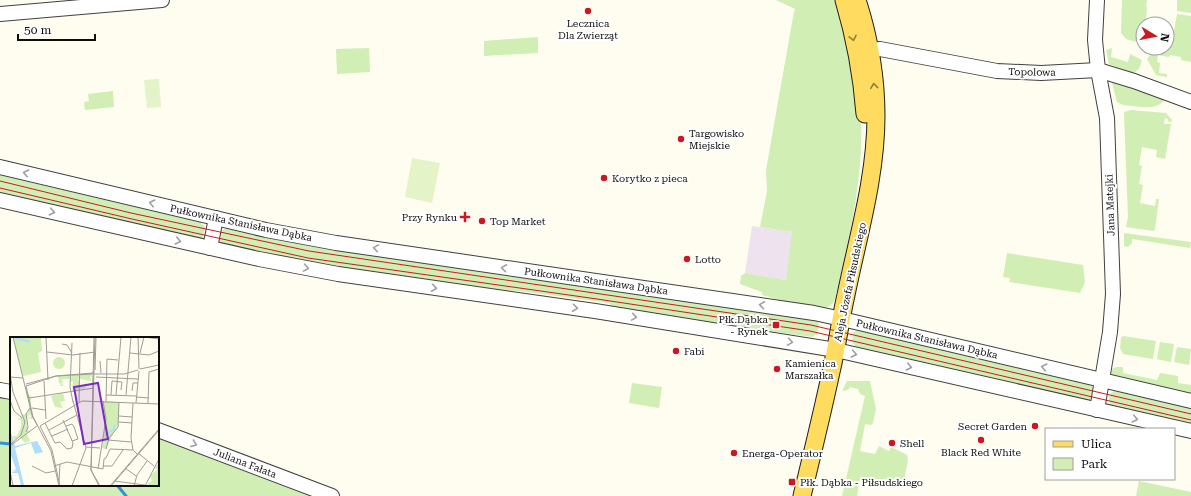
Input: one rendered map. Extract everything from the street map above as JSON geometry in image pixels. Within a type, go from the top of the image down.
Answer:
[{"type":"main road","name":"Aleja Józefa Piłsudskiego","points":[[844,0],[856,50],[863,95],[866,136],[865,208]]},
{"type":"main road","name":"Aleja Józefa Piłsudskiego","points":[[802,496],[836,350],[871,174],[876,117],[874,86],[869,50],[857,0]]},
{"type":"street","points":[[0,14],[162,0]]},
{"type":"street","name":"Jana Matejki","points":[[1096,0],[1095,40],[1098,70],[1107,118],[1113,294],[1112,314],[1103,381],[1097,410]]},
{"type":"street","name":"Topolowa","points":[[869,50],[880,49],[998,71],[1042,73],[1098,70],[1191,102]]},
{"type":"street","name":"Pułkownika Stanisława Dąbka","points":[[0,167],[266,230],[336,242],[842,318],[1191,401]]},
{"type":"street","points":[[0,200],[259,259],[338,274],[595,311],[836,350],[1191,431]]},
{"type":"street","points":[[210,248],[216,218]]},
{"type":"street","points":[[0,390],[10,392]]},
{"type":"street","name":"Juliana Fałata","points":[[159,430],[332,496]]},
{"type":"shaded area","points":[[752,226],[793,232],[786,280],[745,273]]},
{"type":"green space","points":[[776,0],[841,0],[858,91],[861,122],[861,144],[860,167],[854,211],[835,299],[830,306],[821,308],[813,308],[762,295],[762,292],[740,284],[741,276],[745,273],[786,280],[792,232],[760,227],[767,191],[766,170],[795,9]]},
{"type":"green space","points":[[1122,0],[1147,0],[1146,16],[1135,16],[1135,42],[1126,39],[1121,33]]},
{"type":"green space","points":[[1177,0],[1191,0],[1191,13],[1177,11]]},
{"type":"green space","points":[[1177,14],[1191,16],[1191,62],[1181,60],[1181,57],[1175,56],[1175,25]]},
{"type":"green space","points":[[538,37],[538,53],[484,56],[484,41]]},
{"type":"green space","points":[[369,48],[370,72],[337,74],[336,49]]},
{"type":"green space","points":[[1112,48],[1111,57],[1128,62],[1130,54],[1142,60],[1139,69],[1132,73],[1109,64],[1106,50]]},
{"type":"green space","points":[[1149,56],[1158,56],[1157,62],[1160,63],[1159,73],[1167,74],[1167,77],[1156,75],[1147,59]]},
{"type":"green space","points":[[159,79],[161,107],[147,108],[144,80]]},
{"type":"green space","points":[[1111,79],[1165,99],[1157,106],[1152,107],[1123,105],[1117,102]]},
{"type":"green space","points":[[113,91],[114,107],[85,110],[84,102],[89,101],[88,94]]},
{"type":"green space","points":[[1131,110],[1166,113],[1172,120],[1171,122],[1165,118],[1164,124],[1171,124],[1165,159],[1156,157],[1157,150],[1142,147],[1139,165],[1142,166],[1139,184],[1143,185],[1140,203],[1155,206],[1156,199],[1159,199],[1154,231],[1126,227],[1128,217],[1124,112]]},
{"type":"green space","points":[[412,158],[440,163],[432,203],[405,197]]},
{"type":"green space","points":[[0,175],[200,222],[205,227],[203,237],[199,239],[0,194]]},
{"type":"green space","points":[[229,228],[816,319],[819,324],[817,334],[812,337],[614,309],[609,303],[519,291],[485,290],[308,263],[223,245],[220,241],[222,230]]},
{"type":"green space","points":[[1124,233],[1191,242],[1190,248],[1132,239],[1132,243],[1128,247],[1124,246]]},
{"type":"green space","points":[[1007,253],[1083,265],[1085,282],[1080,293],[1009,282],[1010,278],[1003,277]]},
{"type":"green space","points":[[859,329],[1090,384],[1094,389],[1089,401],[857,348],[852,342],[854,332]]},
{"type":"green space","points":[[1123,336],[1156,341],[1153,359],[1123,354],[1120,348],[1121,338]]},
{"type":"green space","points":[[1160,342],[1174,344],[1171,362],[1157,359]]},
{"type":"green space","points":[[1177,347],[1191,349],[1189,365],[1174,362]]},
{"type":"green space","points":[[1123,367],[1123,373],[1157,380],[1160,373],[1178,376],[1178,383],[1191,385],[1191,395],[1112,376],[1111,373],[1113,368]]},
{"type":"green space","points":[[847,381],[870,381],[876,409],[873,423],[871,425],[865,424],[860,451],[875,454],[879,446],[889,451],[891,447],[907,455],[908,460],[903,485],[887,484],[860,478],[857,496],[842,496],[865,396],[860,394],[858,389],[850,387],[848,390],[842,391]]},
{"type":"green space","points":[[632,383],[662,387],[659,408],[629,403]]},
{"type":"green space","points":[[0,390],[10,392],[10,486],[159,486],[159,430],[332,496],[0,496]]},
{"type":"green space","points":[[1117,390],[1191,407],[1191,426],[1111,406],[1109,401],[1110,396],[1112,392]]},
{"type":"green space","points":[[1139,481],[1191,492],[1191,496],[1136,496]]},
{"type":"waterway","points":[[0,443],[10,444]]},
{"type":"waterway","points":[[118,486],[126,496]]},
{"type":"tram line","points":[[0,181],[131,213],[309,251],[811,325],[1191,414]]},
{"type":"tram line","points":[[0,188],[308,258],[810,331],[1191,420]]},
{"type":"place","name":"Lecznica Dla Zwierząt","points":[[588,11]]},
{"type":"place","name":"Targowisko Miejskie","points":[[681,139]]},
{"type":"place","name":"Korytko z pieca","points":[[604,178]]},
{"type":"place","name":"Przy Rynku","points":[[465,217]]},
{"type":"place","name":"Top Market","points":[[482,221]]},
{"type":"place","name":"Lotto","points":[[687,259]]},
{"type":"place","name":"Płk.Dąbka - Rynek","points":[[776,325]]},
{"type":"place","name":"Fabi","points":[[676,351]]},
{"type":"place","name":"Kamienica Marszałka","points":[[777,369]]},
{"type":"place","name":"Secret Garden","points":[[1035,426]]},
{"type":"place","name":"Black Red White","points":[[981,440]]},
{"type":"place","name":"Shell","points":[[892,443]]},
{"type":"place","name":"Energa-Operator","points":[[734,453]]},
{"type":"place","name":"Płk. Dąbka - Piłsudskiego","points":[[792,482]]}]
